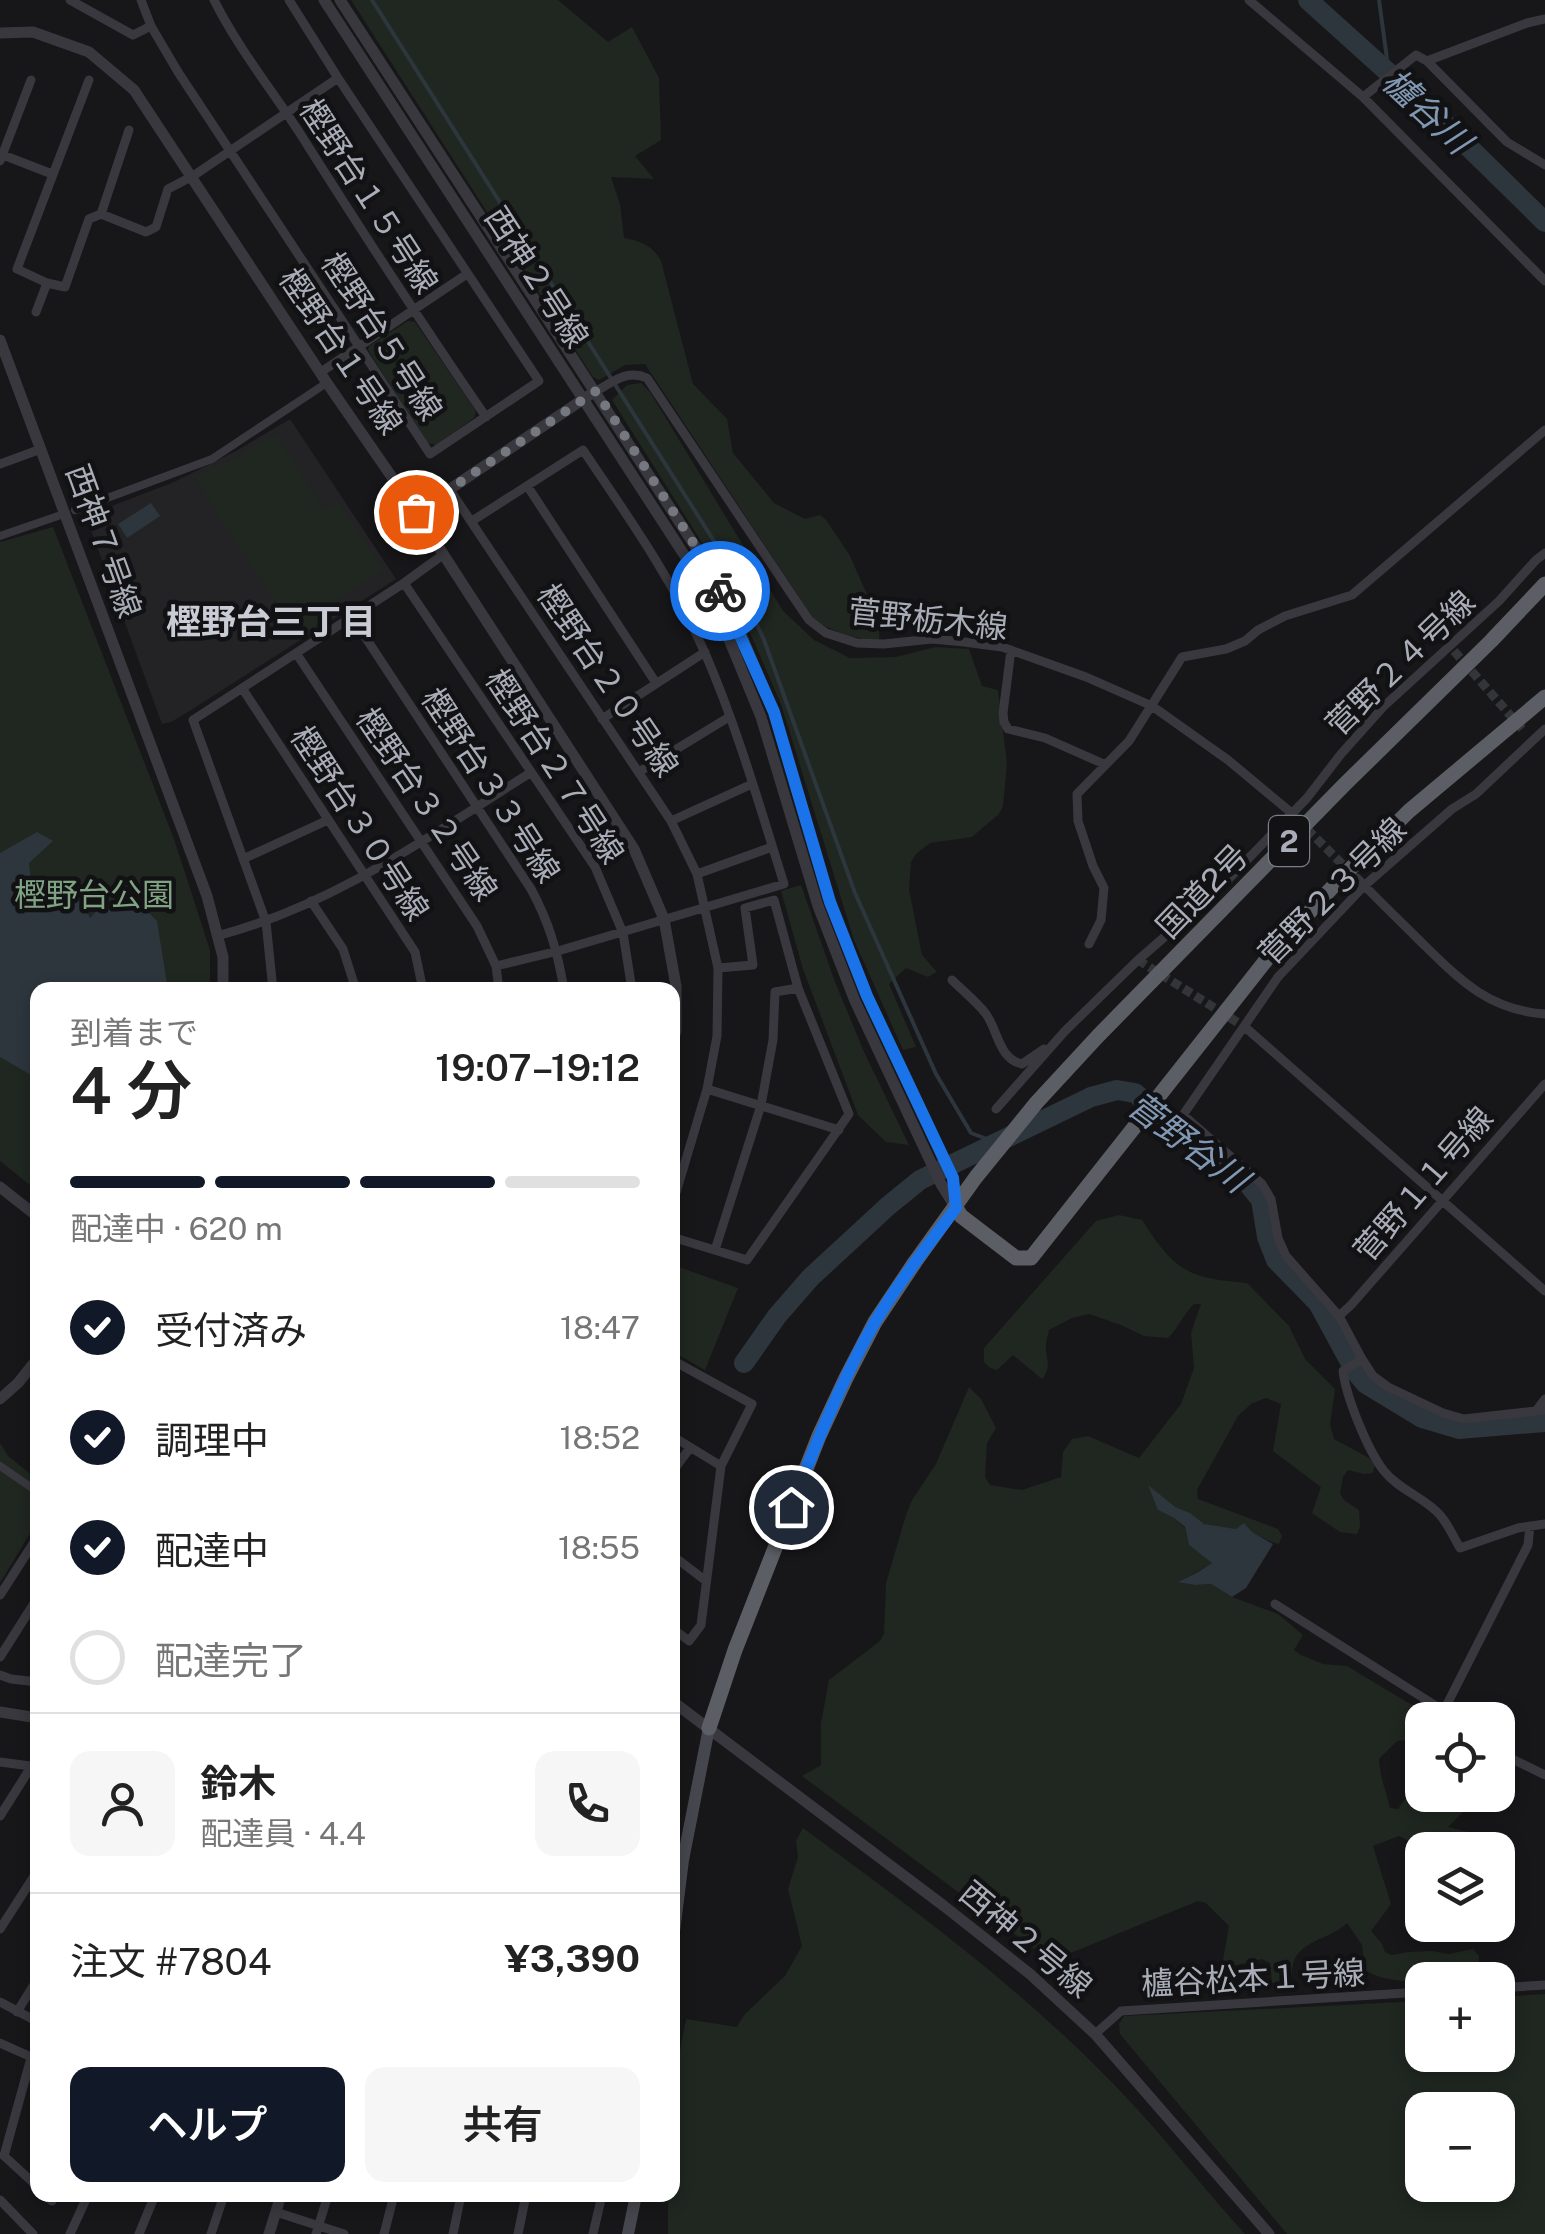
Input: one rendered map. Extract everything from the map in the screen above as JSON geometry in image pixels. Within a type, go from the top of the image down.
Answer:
[{"type":"highway","name":"国道2号","points":[[709,1728],[735,1650],[819,1436],[846,1378],[875,1322],[976,1177],[1098,1036],[1545,584]]},
{"type":"highway","name":"2","points":[[956,1208],[1016,1258],[1032,1258],[1271,954],[1409,811],[1545,697]]},
{"type":"main road","points":[[680,1884],[709,1728]]},
{"type":"main road","points":[[628,2234],[635,2202]]},
{"type":"street","points":[[70,0],[133,35],[150,26]]},
{"type":"street","name":"樫野台５号線","points":[[141,0],[150,26],[430,454],[540,381],[289,0]]},
{"type":"street","name":"樫野台１５号線","points":[[214,0],[230,31],[486,417]]},
{"type":"street","name":"西神２号線","points":[[324,0],[596,392]]},
{"type":"street","name":"西神２号線","points":[[340,0],[708,566],[774,712],[830,902],[956,1208]]},
{"type":"street","points":[[1249,0],[1363,96],[1545,281]]},
{"type":"street","points":[[1428,61],[1527,22],[1545,19]]},
{"type":"street","name":"樫野台１号線","points":[[0,33],[33,32],[89,52],[134,90],[444,554],[634,849],[664,919],[675,982]]},
{"type":"street","points":[[1363,96],[1416,55],[1428,61],[1507,142],[1545,165]]},
{"type":"street","points":[[89,80],[17,270],[65,287],[88,219],[101,214],[146,232],[156,227],[168,189],[338,78]]},
{"type":"street","points":[[31,80],[2,158],[52,174]]},
{"type":"street","points":[[0,119],[13,124]]},
{"type":"street","points":[[101,214],[129,130]]},
{"type":"street","points":[[321,372],[468,274]]},
{"type":"street","points":[[36,312],[48,283]]},
{"type":"street","name":"西神７号線","points":[[1,345],[206,896],[222,957],[224,982]]},
{"type":"street","name":"菅野栃木線","points":[[596,392],[628,374],[646,378],[809,620],[826,633],[867,645],[932,639],[964,642],[1011,650],[1086,677],[1152,706],[1228,760],[1288,810]]},
{"type":"street","points":[[76,510],[212,459],[322,386]]},
{"type":"street","points":[[416,512],[596,392]]},
{"type":"street","points":[[1089,944],[1101,920],[1104,888],[1092,866],[1078,820],[1077,794],[1128,741],[1182,656],[1226,649],[1245,642],[1258,630],[1286,616],[1352,594],[1545,430]]},
{"type":"street","points":[[0,464],[41,449]]},
{"type":"street","points":[[472,521],[583,450],[658,561],[704,652],[784,884],[496,966]]},
{"type":"street","points":[[528,488],[656,683]]},
{"type":"street","name":"樫野台２０号線","points":[[450,490],[671,820],[698,874],[718,968],[717,1036],[708,1089],[680,1180]]},
{"type":"street","points":[[0,536],[58,516]]},
{"type":"street","name":"菅野２４号線","points":[[996,1109],[1054,1042],[1138,960],[1215,893],[1307,798],[1383,707],[1452,648],[1545,553]]},
{"type":"street","points":[[272,982],[266,922],[193,720],[444,554]]},
{"type":"street","name":"樫野台２７号線","points":[[404,583],[595,867],[622,932],[631,982]]},
{"type":"street","name":"樫野台３３号線","points":[[352,617],[531,889],[558,951],[563,982]]},
{"type":"street","points":[[1011,650],[1004,713],[1008,729],[1045,738],[1104,764]]},
{"type":"street","points":[[602,719],[704,652]]},
{"type":"street","name":"樫野台３２号線","points":[[296,653],[478,926],[496,966],[497,982]]},
{"type":"street","name":"樫野台３０号線","points":[[242,688],[415,952],[421,982]]},
{"type":"street","points":[[638,772],[729,717]]},
{"type":"street","name":"菅野２３号線","points":[[1339,1316],[1286,1256],[1278,1238],[1271,1199],[1262,1184],[1183,1116],[1278,976],[1360,882],[1476,794],[1545,730]]},
{"type":"street","points":[[1524,732],[1532,741]]},
{"type":"street","points":[[217,936],[266,922],[365,877],[530,773]]},
{"type":"street","points":[[671,820],[752,784]]},
{"type":"street","points":[[243,859],[328,820]]},
{"type":"street","points":[[698,874],[772,847]]},
{"type":"street","points":[[1360,882],[1481,996],[1502,1006],[1545,1014]]},
{"type":"street","points":[[680,1239],[747,1260],[849,1114],[798,988],[774,900],[745,908],[752,965],[718,968]]},
{"type":"street","points":[[311,901],[343,949],[353,982]]},
{"type":"street","points":[[952,980],[986,1014],[1006,1056],[1013,1062],[1022,1064],[1054,1042]]},
{"type":"street","points":[[714,1250],[760,1105],[773,1040],[775,992],[798,988]]},
{"type":"street","points":[[1244,1027],[1545,1291]]},
{"type":"street","name":"菅野１１号線","points":[[1339,1316],[1545,1084]]},
{"type":"street","points":[[708,1089],[838,1130]]},
{"type":"street","points":[[0,1186],[30,1210]]},
{"type":"street","points":[[1339,1316],[1373,1376],[1444,1413],[1464,1419],[1540,1411],[1545,1398]]},
{"type":"street","points":[[1362,1360],[1343,1372],[1345,1390],[1383,1470],[1439,1514],[1460,1548],[1518,1528],[1545,1524]]},
{"type":"street","points":[[680,1364],[752,1404],[721,1466],[701,1626],[689,1641],[680,1634]]},
{"type":"street","points":[[0,1399],[30,1368]]},
{"type":"street","points":[[680,1441],[721,1466]]},
{"type":"street","points":[[680,1461],[690,1448]]},
{"type":"street","points":[[0,1466],[30,1487]]},
{"type":"street","points":[[1448,1702],[1528,1544],[1530,1526]]},
{"type":"street","points":[[0,1595],[30,1548]]},
{"type":"street","points":[[680,1561],[706,1580]]},
{"type":"street","points":[[1275,1604],[1420,1702]]},
{"type":"street","points":[[0,1657],[30,1610]]},
{"type":"street","points":[[0,1675],[30,1681]]},
{"type":"street","name":"西神２号線","points":[[680,1707],[1030,1974],[1095,2034],[1270,2234]]},
{"type":"street","points":[[0,1712],[30,1717]]},
{"type":"street","points":[[1515,1760],[1545,1775]]},
{"type":"street","points":[[0,1762],[30,1766]]},
{"type":"street","points":[[0,1816],[30,1773]]},
{"type":"street","points":[[0,1929],[30,1882]]},
{"type":"street","points":[[1515,1987],[1545,1985]]},
{"type":"street","points":[[17,2012],[30,1991]]},
{"type":"street","name":"櫨谷松本１号線","points":[[1095,2034],[1122,2011],[1405,1993]]},
{"type":"street","points":[[0,2002],[30,2018]]},
{"type":"street","points":[[0,2042],[30,2057]]},
{"type":"street","points":[[30,2071],[2,2154],[30,2180]]},
{"type":"street","points":[[0,2200],[32,2234]]},
{"type":"street","points":[[70,2234],[85,2202]]},
{"type":"street","points":[[139,2234],[153,2202]]},
{"type":"street","points":[[211,2234],[222,2202]]},
{"type":"street","points":[[269,2234],[279,2202]]},
{"type":"street","points":[[318,2230],[326,2202]]},
{"type":"street","points":[[384,2234],[392,2202]]},
{"type":"street","points":[[453,2234],[460,2202]]},
{"type":"street","points":[[518,2234],[525,2202]]},
{"type":"street","points":[[593,2234],[600,2202]]},
{"type":"street","points":[[276,2212],[318,2230],[344,2234]]},
{"type":"shaded area","points":[[290,419],[396,579],[188,712],[162,724],[88,522],[91,514],[174,482]]},
{"type":"shaded area","points":[[151,503],[160,516],[127,538],[118,524]]},
{"type":"shaded area","points":[[37,832],[53,841],[29,863],[31,881],[52,879],[80,893],[90,918],[104,902],[127,905],[133,897],[157,921],[167,982],[30,982],[30,1074],[0,1057],[0,853]]},
{"type":"shaded area","points":[[1148,1485],[1204,1524],[1236,1529],[1244,1523],[1273,1544],[1246,1588],[1232,1597],[1211,1584],[1178,1582],[1212,1563],[1189,1545],[1185,1527],[1158,1510]]},
{"type":"green space","points":[[351,0],[558,0],[608,42],[632,27],[659,78],[661,140],[635,156],[654,179],[611,177],[620,204],[624,238],[646,245],[661,261],[693,384],[727,419],[733,453],[774,503],[805,519],[820,515],[826,520],[880,613],[879,641],[843,634],[812,617],[645,364],[625,365],[599,380],[593,377]]},
{"type":"green space","points":[[408,321],[415,322],[476,411],[474,418],[436,445],[427,443],[368,350]]},
{"type":"green space","points":[[641,383],[783,611],[814,640],[850,658],[896,657],[935,647],[969,649],[982,686],[998,690],[1007,763],[999,814],[972,837],[930,843],[911,862],[909,889],[922,955],[937,972],[928,977],[906,968],[889,984],[916,1047],[903,1050],[854,940],[781,704],[730,587],[612,400],[627,385]]},
{"type":"green space","points":[[276,434],[324,510],[338,503],[383,570],[335,600],[339,610],[299,637],[197,482],[197,475]]},
{"type":"green space","name":"樫野台公園","points":[[53,527],[174,839],[210,950],[210,982],[30,982],[30,1185],[0,1161],[0,542]]},
{"type":"green space","points":[[801,885],[835,982],[909,1145],[886,1142],[858,1115],[803,969],[781,891]]},
{"type":"green space","points":[[1119,1215],[1142,1220],[1164,1251],[1184,1269],[1210,1278],[1247,1283],[1289,1326],[1305,1359],[1335,1389],[1330,1424],[1334,1439],[1375,1465],[1373,1473],[1348,1470],[1343,1477],[1340,1494],[1359,1510],[1360,1527],[1357,1534],[1340,1532],[1312,1513],[1321,1487],[1273,1451],[1281,1404],[1266,1398],[1251,1404],[1238,1416],[1197,1490],[1198,1499],[1278,1529],[1282,1536],[1279,1544],[1243,1530],[1207,1525],[1178,1509],[1158,1510],[1185,1528],[1189,1545],[1213,1563],[1180,1581],[1211,1584],[1232,1597],[1278,1614],[1303,1635],[1294,1650],[1301,1655],[1323,1664],[1347,1666],[1407,1702],[1405,1740],[1397,1741],[1379,1759],[1390,1808],[1398,1809],[1405,1799],[1405,1812],[1463,1812],[1448,1827],[1468,1832],[1405,1832],[1405,1839],[1399,1836],[1373,1846],[1391,1904],[1371,1931],[1385,1952],[1392,1955],[1432,1951],[1449,1954],[1473,1949],[1479,1962],[1405,1962],[1405,1981],[1372,1974],[1365,1970],[1362,1945],[1347,1923],[1296,1956],[1290,1990],[1273,1991],[1270,1963],[1262,1959],[1229,1967],[1223,1960],[1229,1926],[1206,1903],[1198,1901],[1051,1961],[802,1776],[821,1765],[821,1723],[829,1680],[884,1634],[886,1583],[906,1515],[936,1464],[969,1387],[981,1399],[996,1428],[987,1443],[985,1477],[990,1485],[1022,1490],[1061,1477],[1063,1452],[1072,1439],[1088,1436],[1139,1458],[1181,1404],[1194,1368],[1191,1333],[1201,1304],[1194,1304],[1168,1338],[1144,1336],[1089,1314],[1072,1318],[1049,1330],[1048,1366],[1042,1379],[1013,1355],[997,1370],[984,1362],[984,1348],[1096,1221]]},
{"type":"green space","points":[[680,1267],[738,1288],[705,1370],[680,1356]]},
{"type":"green space","points":[[0,1443],[8,1456],[30,1474],[30,1534],[0,1583]]},
{"type":"green space","points":[[803,1828],[1011,1988],[1141,2113],[1245,2234],[668,2234],[668,2202],[680,2202],[680,2051],[686,2019],[737,2027],[745,2014],[785,1976],[802,1946],[788,1889],[798,1857],[796,1841]]},
{"type":"green space","points":[[1545,1994],[1545,2234],[1287,2234],[1120,2034],[1119,2024],[1124,2016],[1405,2002],[1405,2072],[1515,2072],[1515,1996]]},
{"type":"waterway","points":[[372,0],[731,568],[764,640],[855,893],[936,1074],[971,1133],[995,1142]]},
{"type":"waterway","name":"櫨谷川","points":[[1308,0],[1441,120],[1545,222]]},
{"type":"waterway","points":[[1379,0],[1387,59],[1384,71]]},
{"type":"waterway","name":"菅野谷川","points":[[744,1363],[811,1277],[920,1180],[1091,1097],[1117,1090],[1135,1093],[1249,1185],[1261,1200],[1267,1237],[1276,1260],[1318,1303],[1366,1384],[1422,1418],[1459,1429],[1545,1422]]},
{"type":"tunnel","points":[[1454,651],[1524,731]]},
{"type":"tunnel","points":[[1288,810],[1351,873]]},
{"type":"tunnel","points":[[1138,960],[1245,1027]]},
{"type":"way so far","points":[[416,512],[596,391],[720,591]]},
{"type":"district","name":"樫野台三丁目","points":[[271,621]]},
{"type":"route","points":[[720,591],[774,712],[830,902],[867,996],[953,1178],[956,1208],[875,1322],[819,1436],[791,1507]]}]
